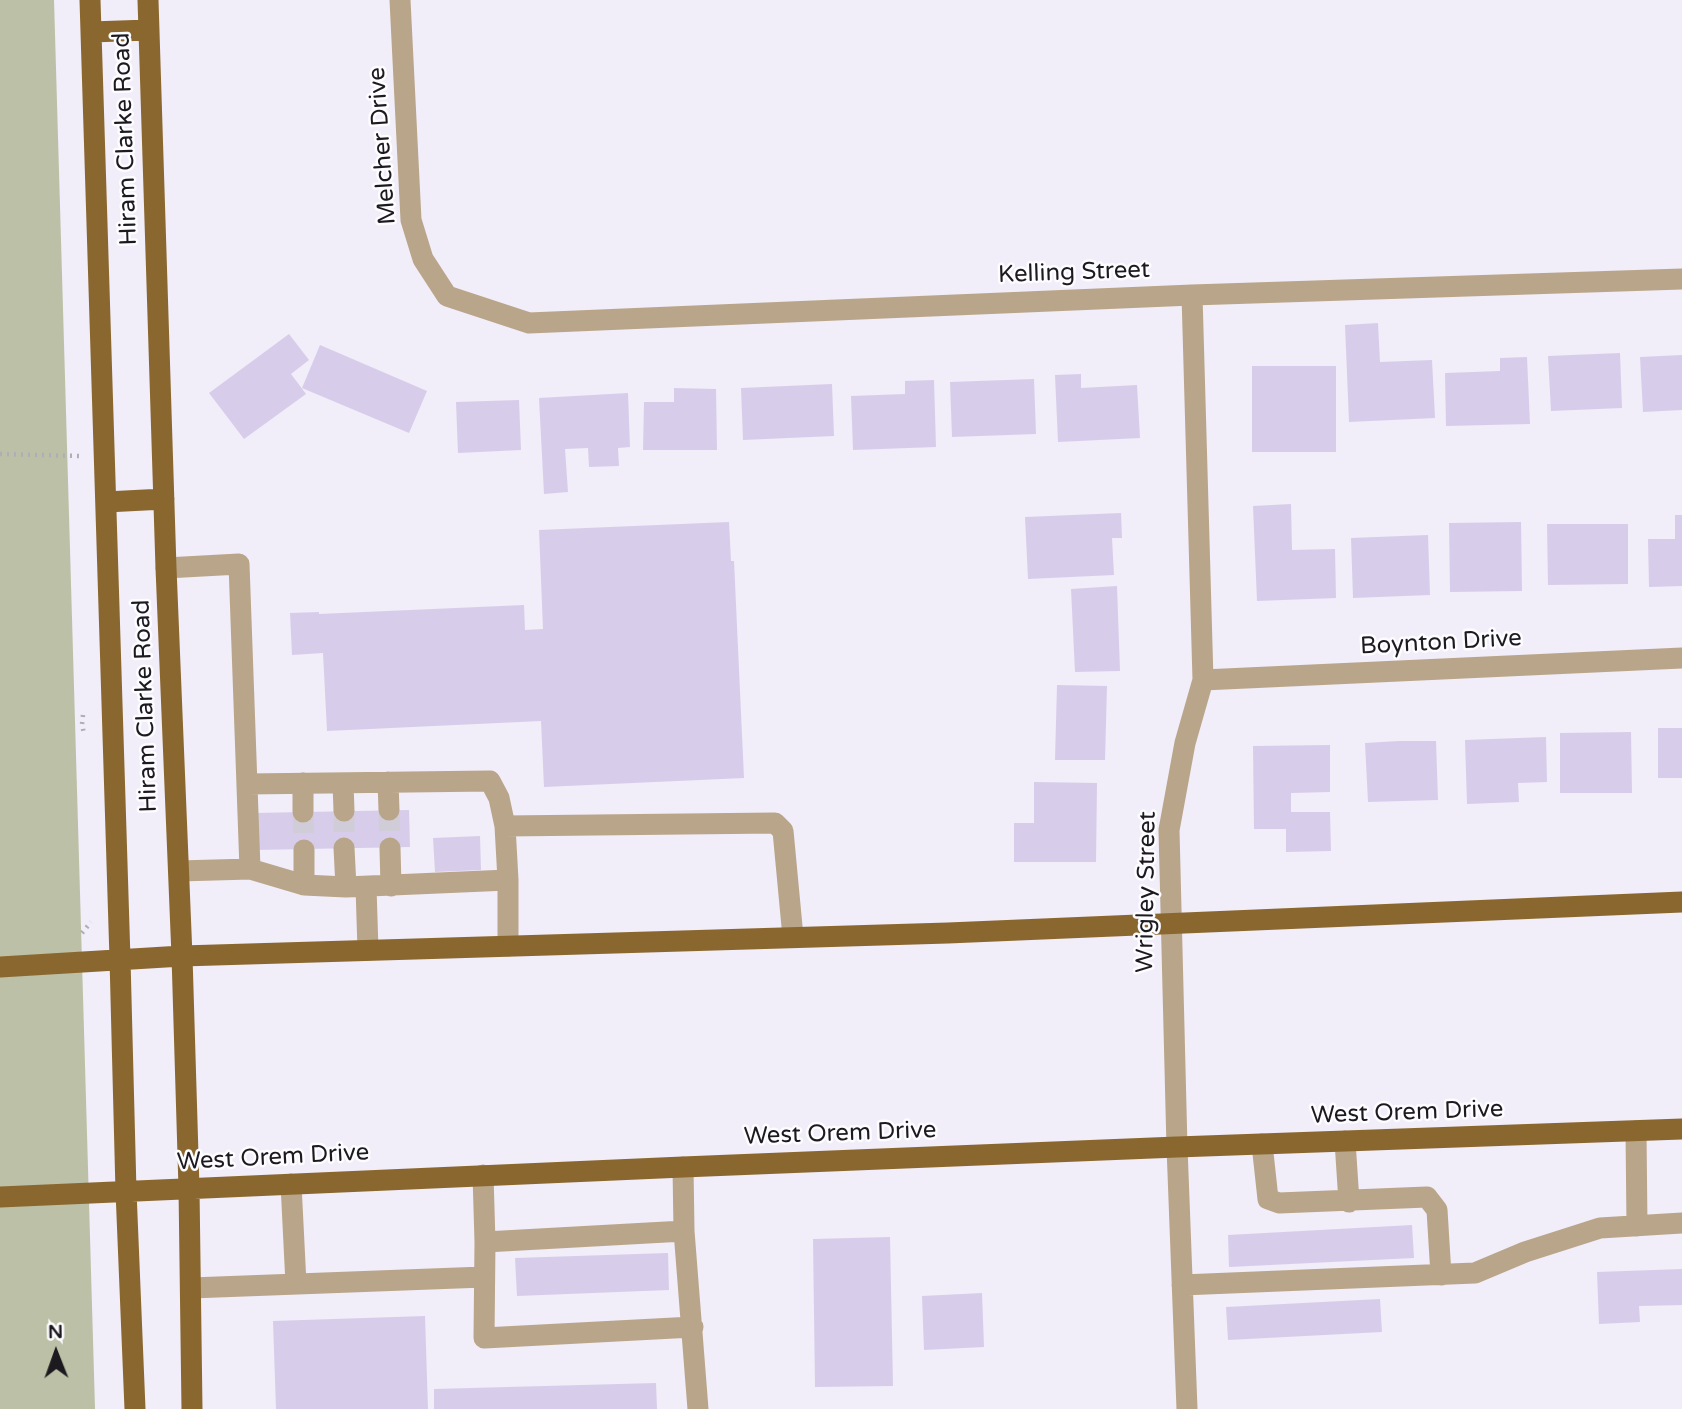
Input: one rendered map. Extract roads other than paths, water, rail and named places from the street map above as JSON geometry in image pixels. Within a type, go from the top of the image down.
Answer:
[{"type":"main road","name":"Hiram Clarke Road","points":[[90,0],[135,1409]]},
{"type":"main road","name":"Hiram Clarke Road","points":[[148,0],[166,568],[182,956],[192,1409]]},
{"type":"main road","points":[[91,33],[149,30]]},
{"type":"main road","points":[[106,502],[164,499]]},
{"type":"main road","points":[[0,967],[182,956],[793,937],[1682,902]]},
{"type":"main road","name":"West Orem Drive","points":[[0,1197],[482,1175],[1682,1129]]},
{"type":"street","name":"Melcher Drive","points":[[400,0],[411,220],[424,259],[447,296],[471,305]]},
{"type":"street","name":"Kelling Street","points":[[471,305],[529,323],[1192,295],[1682,279]]},
{"type":"street","name":"Wrigley Street","points":[[1187,1409],[1169,830],[1185,743],[1203,680],[1192,295]]},
{"type":"street","points":[[166,568],[239,564],[250,869]]},
{"type":"street","name":"Boynton Drive","points":[[1203,680],[1682,658]]},
{"type":"street","points":[[247,784],[489,781],[499,799],[505,826],[508,946]]},
{"type":"street","points":[[388,782],[389,810]]},
{"type":"street","points":[[303,783],[303,813]]},
{"type":"street","points":[[343,783],[344,811]]},
{"type":"street","points":[[505,826],[775,823],[783,831],[793,937]]},
{"type":"street","points":[[344,848],[356,887],[368,950]]},
{"type":"street","points":[[390,848],[391,886]]},
{"type":"street","points":[[304,850],[304,884]]},
{"type":"street","points":[[179,871],[250,869],[304,884],[356,887],[508,880]]},
{"type":"street","points":[[1636,1131],[1637,1226]]},
{"type":"street","points":[[1345,1141],[1349,1202]]},
{"type":"street","points":[[1262,1144],[1268,1199],[1279,1203],[1427,1197],[1437,1210],[1441,1275]]},
{"type":"street","points":[[683,1167],[684,1231],[698,1409]]},
{"type":"street","points":[[482,1175],[485,1242],[484,1338],[693,1327]]},
{"type":"street","points":[[292,1184],[296,1284]]},
{"type":"street","points":[[1182,1285],[1475,1273],[1525,1252],[1600,1227],[1682,1223]]},
{"type":"street","points":[[485,1242],[684,1231]]},
{"type":"street","points":[[191,1288],[484,1277]]},
{"type":"tunnel","points":[[389,810],[390,848]]},
{"type":"tunnel","points":[[344,811],[344,848]]},
{"type":"tunnel","points":[[303,812],[304,850]]}]
